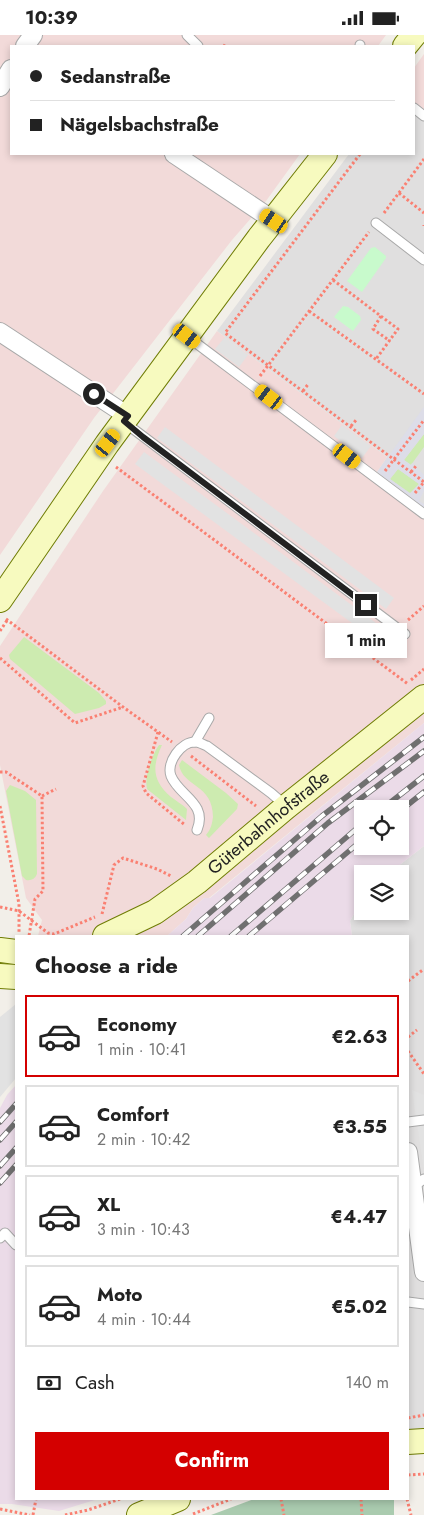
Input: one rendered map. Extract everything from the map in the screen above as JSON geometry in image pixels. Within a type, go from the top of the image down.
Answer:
[{"type":"street","points":[[0,87],[10,71]]},
{"type":"street","points":[[175,155],[274,221]]},
{"type":"street","points":[[0,601],[99,455],[324,155]]},
{"type":"street","points":[[0,332],[126,419]]},
{"type":"street","name":"Güterbahnhofstraße","points":[[104,925],[154,912],[169,903],[197,882],[286,807],[418,693]]},
{"type":"street","points":[[0,950],[15,952]]},
{"type":"street","points":[[0,976],[15,977]]},
{"type":"street","points":[[409,1155],[418,1183],[424,1272]]},
{"type":"street","points":[[409,1442],[424,1441]]},
{"type":"street","points":[[139,1515],[176,1500]]},
{"type":"lane","points":[[187,35],[197,45]]},
{"type":"lane","points":[[376,223],[424,260]]},
{"type":"lane","points":[[187,336],[424,513]]},
{"type":"lane","points":[[126,419],[402,631]]},
{"type":"lane","points":[[195,742],[209,719]]},
{"type":"lane","points":[[197,830],[200,819],[196,808],[171,777],[171,762],[181,748],[195,742],[207,746],[220,755],[271,793],[286,807]]},
{"type":"lane","points":[[409,1122],[424,1120]]},
{"type":"lane","points":[[0,1238],[5,1233],[15,1244]]},
{"type":"lane","points":[[409,1302],[424,1304]]},
{"type":"path","points":[[359,155],[225,333],[424,481]]},
{"type":"path","points":[[348,158],[354,163]]},
{"type":"path","points":[[253,385],[424,159]]},
{"type":"path","points":[[399,193],[424,213]]},
{"type":"path","points":[[308,211],[314,215]]},
{"type":"path","points":[[333,279],[398,329],[376,359]]},
{"type":"path","points":[[239,304],[245,308]]},
{"type":"path","points":[[309,311],[424,395]]},
{"type":"path","points":[[382,316],[373,329],[390,341]]},
{"type":"path","points":[[303,391],[309,383]]},
{"type":"path","points":[[351,426],[356,419]]},
{"type":"path","points":[[379,480],[424,420]]},
{"type":"path","points":[[420,425],[424,428]]},
{"type":"path","points":[[99,455],[418,693]]},
{"type":"path","points":[[411,472],[416,466]]},
{"type":"path","points":[[402,631],[424,606]]},
{"type":"path","points":[[0,615],[181,748],[256,806],[250,811]]},
{"type":"path","points":[[0,658],[75,723],[123,707]]},
{"type":"path","points":[[418,693],[424,669]]},
{"type":"path","points":[[400,689],[418,693]]},
{"type":"path","points":[[0,772],[6,772],[42,796]]},
{"type":"path","points":[[42,796],[56,789]]},
{"type":"path","points":[[29,935],[35,899],[43,891],[42,796]]},
{"type":"path","points":[[0,806],[19,911],[18,935]]},
{"type":"path","points":[[104,925],[114,865],[123,858],[157,869],[172,877],[165,881]]},
{"type":"path","points":[[0,907],[19,911],[48,933],[54,934],[104,925]]},
{"type":"path","points":[[104,925],[110,910]]},
{"type":"path","points":[[409,980],[424,969]]},
{"type":"path","points":[[409,1036],[417,1030]]},
{"type":"path","points":[[409,1052],[424,1074]]},
{"type":"path","points":[[409,1418],[424,1415]]},
{"type":"path","points":[[409,1475],[424,1474]]},
{"type":"path","points":[[0,1509],[32,1515],[36,1500]]},
{"type":"path","points":[[65,1515],[110,1500]]},
{"type":"path","points":[[190,1515],[228,1500]]},
{"type":"path","points":[[281,1500],[284,1515]]},
{"type":"path","points":[[361,1500],[362,1515]]},
{"type":"path","points":[[407,1500],[411,1515]]},
{"type":"shaded area","points":[[0,35],[386,35],[379,45],[10,45],[10,155],[299,155],[266,201],[232,240],[94,418],[0,555]]},
{"type":"shaded area","points":[[424,54],[424,114],[415,107],[415,67]]},
{"type":"shaded area","points":[[415,107],[424,114],[424,508],[377,472],[387,457],[217,331],[348,155],[415,155]]},
{"type":"shaded area","points":[[217,331],[387,457],[377,472],[424,508],[424,723],[209,898],[204,898],[193,908],[186,919],[168,935],[38,935],[42,920],[26,898],[0,765],[0,646],[103,491]]},
{"type":"shaded area","points":[[225,337],[248,355],[239,367],[215,349]]},
{"type":"shaded area","points":[[424,407],[424,434],[404,460],[411,465],[412,463],[424,475],[424,491],[419,501],[424,504],[424,508],[377,472]],"holes":[[[398,469],[419,484],[410,493],[390,479]]]},
{"type":"shaded area","points":[[342,425],[371,446],[362,458],[334,436]]},
{"type":"shaded area","points":[[165,427],[394,598],[386,609],[157,438]]},
{"type":"shaded area","points":[[144,452],[380,626],[371,637],[135,464]]},
{"type":"shaded area","points":[[424,723],[424,846],[400,865],[354,865],[354,914],[350,921],[352,935],[168,935],[186,919],[193,908],[204,898],[210,898]]},
{"type":"shaded area","points":[[424,846],[424,1441],[412,1443],[409,1432],[409,935],[352,935],[350,921],[354,914],[354,920],[409,920],[409,865],[400,865]]},
{"type":"shaded area","points":[[15,1005],[15,1079],[0,1097],[0,1017]]},
{"type":"shaded area","points":[[15,1086],[15,1500],[95,1500],[59,1511],[0,1504],[0,1108],[7,1095]]},
{"type":"shaded area","points":[[412,1090],[424,1095],[424,1171],[418,1130]]},
{"type":"green space","points":[[375,247],[386,258],[362,292],[347,281],[371,248]]},
{"type":"green space","points":[[343,306],[348,307],[360,316],[361,320],[353,331],[334,317]]},
{"type":"green space","points":[[424,434],[424,447],[411,465],[404,460]]},
{"type":"green space","points":[[398,469],[419,484],[410,494],[390,479]]},
{"type":"green space","points":[[24,637],[99,693],[106,701],[106,704],[99,708],[75,714],[10,659],[9,655]]},
{"type":"green space","points":[[159,745],[162,745],[155,766],[157,779],[171,797],[187,809],[186,820],[147,789],[149,766]]},
{"type":"green space","points":[[182,760],[238,804],[237,809],[209,838],[206,835],[212,822],[212,806],[203,792],[186,778],[182,772],[179,765]]},
{"type":"green space","points":[[10,785],[25,791],[36,800],[37,874],[31,880],[26,880],[22,876],[6,791]]},
{"type":"green space","points":[[251,1500],[394,1500],[394,1515],[211,1515]]},
{"type":"railway","points":[[184,935],[322,816],[424,737]]},
{"type":"railway","points":[[199,935],[328,823],[424,751]]},
{"type":"railway","points":[[393,800],[424,776]]},
{"type":"railway","points":[[409,804],[424,792]]},
{"type":"railway","points":[[232,935],[354,831]]},
{"type":"railway","points":[[250,935],[354,847]]},
{"type":"railway","points":[[0,1122],[15,1105]]},
{"type":"railway","points":[[0,1140],[15,1123]]},
{"type":"railway","points":[[0,1166],[15,1149]]},
{"type":"railway","points":[[0,1183],[15,1166]]},
{"type":"route","points":[[94,394],[128,416],[124,421],[143,437],[366,605]]}]
